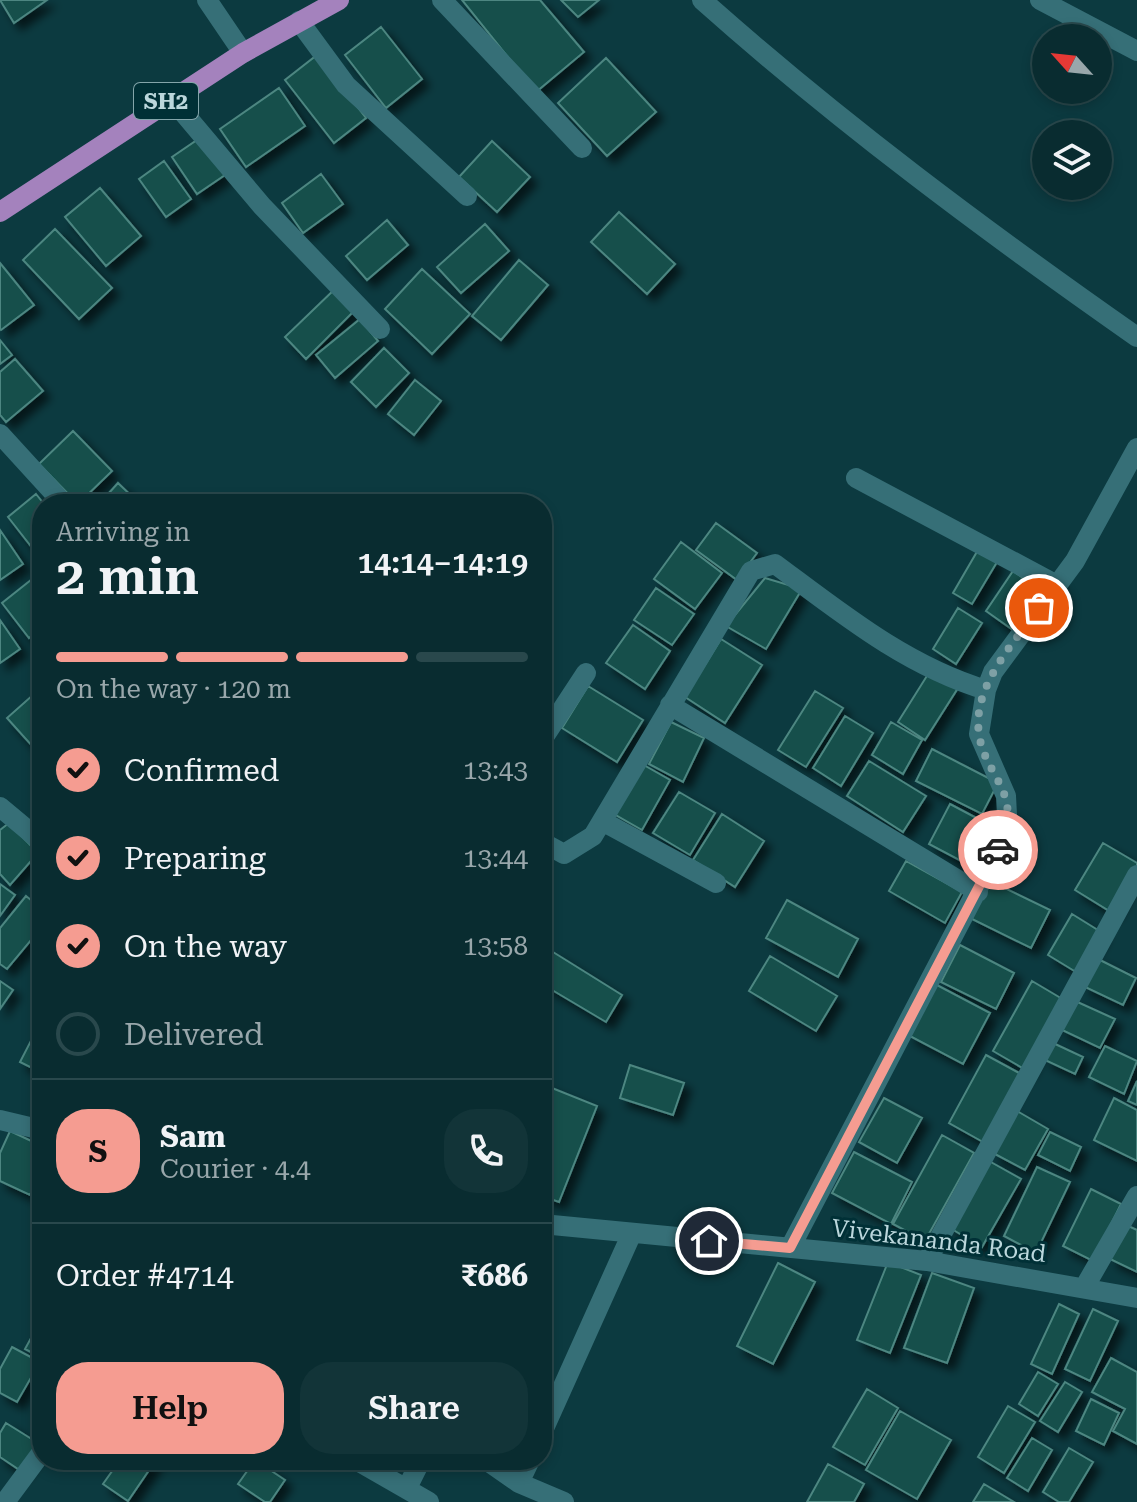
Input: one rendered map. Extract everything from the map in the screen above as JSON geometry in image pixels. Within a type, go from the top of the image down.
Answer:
[{"type":"main road","name":"SH2","points":[[0,212],[171,98],[243,53],[339,0]]},
{"type":"street","points":[[207,0],[243,53]]},
{"type":"street","points":[[442,0],[582,148]]},
{"type":"street","points":[[702,0],[841,117],[1025,258],[1137,337]]},
{"type":"street","points":[[1040,0],[1137,51]]},
{"type":"street","points":[[299,21],[346,85],[467,196]]},
{"type":"street","points":[[171,98],[262,206],[380,329]]},
{"type":"street","points":[[0,434],[55,494]]},
{"type":"street","points":[[790,1248],[1001,844],[1007,815],[1006,796],[979,734],[986,690],[993,672],[1075,561],[1135,457]]},
{"type":"street","points":[[856,478],[1057,585]]},
{"type":"street","points":[[552,847],[564,854],[593,836],[751,571],[775,564],[873,635],[926,667],[986,690]]},
{"type":"street","points":[[552,725],[586,673]]},
{"type":"street","points":[[670,705],[978,892]]},
{"type":"street","points":[[0,807],[32,834]]},
{"type":"street","points":[[602,821],[716,883]]},
{"type":"street","points":[[927,1261],[1137,875]]},
{"type":"street","points":[[0,1120],[32,1128]]},
{"type":"street","points":[[1084,1288],[1137,1196]]},
{"type":"street","name":"Vivekananda Road","points":[[552,1225],[927,1261],[1137,1298]]},
{"type":"street","points":[[552,1411],[632,1233]]},
{"type":"street","points":[[5,1502],[32,1466]]},
{"type":"street","points":[[374,1470],[429,1502]]},
{"type":"street","points":[[407,1488],[416,1470]]},
{"type":"street","points":[[500,1470],[519,1483],[564,1502]]},
{"type":"street","points":[[519,1483],[525,1470]]},
{"type":"building","points":[[0,0],[47,0],[14,23]]},
{"type":"building","points":[[462,0],[540,0],[584,52],[536,92]]},
{"type":"building","points":[[561,0],[599,0],[578,17]]},
{"type":"building","points":[[381,27],[422,79],[386,108],[345,55]]},
{"type":"building","points":[[317,55],[366,118],[334,143],[285,80]]},
{"type":"building","points":[[606,58],[656,112],[607,156],[558,103]]},
{"type":"building","points":[[279,88],[305,126],[246,167],[220,129]]},
{"type":"building","points":[[200,138],[225,175],[197,194],[172,157]]},
{"type":"building","points":[[492,141],[530,177],[497,212],[459,177]]},
{"type":"building","points":[[164,161],[191,199],[166,217],[139,179]]},
{"type":"building","points":[[321,174],[343,204],[303,233],[282,203]]},
{"type":"building","points":[[100,188],[141,236],[106,266],[65,217]]},
{"type":"building","points":[[619,212],[675,264],[647,294],[591,242]]},
{"type":"building","points":[[387,220],[408,245],[367,280],[346,256]]},
{"type":"building","points":[[485,224],[509,251],[461,293],[437,267]]},
{"type":"building","points":[[55,229],[112,288],[79,319],[23,260]]},
{"type":"building","points":[[519,260],[548,285],[501,340],[472,316]]},
{"type":"building","points":[[0,263],[34,305],[1,330],[0,329]]},
{"type":"building","points":[[422,269],[470,314],[432,354],[385,309]]},
{"type":"building","points":[[337,287],[357,308],[306,359],[285,337]]},
{"type":"building","points":[[360,319],[378,341],[335,378],[316,355]]},
{"type":"building","points":[[0,340],[12,355],[0,364]]},
{"type":"building","points":[[384,348],[409,373],[376,407],[351,382]]},
{"type":"building","points":[[15,359],[43,391],[6,422],[0,415],[0,372]]},
{"type":"building","points":[[415,380],[441,401],[414,435],[388,414]]},
{"type":"building","points":[[73,431],[112,471],[88,494],[68,494],[39,464]]},
{"type":"building","points":[[118,483],[130,494],[108,494]]},
{"type":"building","points":[[32,497],[32,548],[8,517]]},
{"type":"building","points":[[716,523],[757,553],[737,580],[696,550]]},
{"type":"building","points":[[0,530],[23,564],[0,580]]},
{"type":"building","points":[[681,542],[722,573],[695,609],[654,579]]},
{"type":"building","points":[[978,550],[997,562],[972,604],[953,593]]},
{"type":"building","points":[[1013,571],[1040,590],[1013,630],[986,611]]},
{"type":"building","points":[[765,578],[802,589],[766,649],[726,626]]},
{"type":"building","points":[[32,579],[32,636],[29,638],[2,603]]},
{"type":"building","points":[[656,588],[694,614],[672,645],[634,620]]},
{"type":"building","points":[[958,608],[982,623],[956,664],[933,649]]},
{"type":"building","points":[[0,620],[20,649],[0,663]]},
{"type":"building","points":[[633,625],[670,651],[645,689],[606,663]]},
{"type":"building","points":[[721,639],[762,665],[725,723],[685,697]]},
{"type":"building","points":[[930,671],[958,688],[925,740],[898,722]]},
{"type":"building","points":[[588,686],[643,720],[617,762],[562,728]]},
{"type":"building","points":[[815,691],[843,708],[806,767],[778,750]]},
{"type":"building","points":[[32,696],[32,746],[7,718]]},
{"type":"building","points":[[845,716],[873,733],[841,786],[813,768]]},
{"type":"building","points":[[671,722],[704,738],[683,782],[649,764]]},
{"type":"building","points":[[891,722],[922,740],[903,774],[872,755]]},
{"type":"building","points":[[932,749],[998,783],[982,814],[916,781]]},
{"type":"building","points":[[869,761],[926,796],[903,832],[847,796]]},
{"type":"building","points":[[642,764],[670,780],[642,830],[614,814]]},
{"type":"building","points":[[679,792],[715,813],[690,855],[653,833]]},
{"type":"building","points":[[950,804],[1003,832],[982,872],[929,844]]},
{"type":"building","points":[[722,814],[764,841],[735,887],[693,860]]},
{"type":"building","points":[[9,823],[32,847],[32,860],[10,885],[0,874],[0,830]]},
{"type":"building","points":[[1103,843],[1137,863],[1137,869],[1111,912],[1075,890]]},
{"type":"building","points":[[906,861],[962,892],[945,923],[889,891]]},
{"type":"building","points":[[988,880],[1050,910],[1031,948],[970,918]]},
{"type":"building","points":[[0,884],[15,895],[0,916]]},
{"type":"building","points":[[26,896],[32,901],[32,939],[7,969],[0,964],[0,928]]},
{"type":"building","points":[[787,900],[858,939],[838,977],[766,938]]},
{"type":"building","points":[[1072,914],[1101,932],[1076,972],[1048,955]]},
{"type":"building","points":[[960,945],[1014,973],[996,1009],[941,982]]},
{"type":"building","points":[[552,954],[622,995],[606,1022],[552,990]]},
{"type":"building","points":[[770,956],[837,996],[816,1031],[749,991]]},
{"type":"building","points":[[1096,958],[1136,978],[1123,1005],[1083,986]]},
{"type":"building","points":[[0,981],[13,990],[0,1009]]},
{"type":"building","points":[[1032,981],[1064,1000],[1026,1070],[993,1051]]},
{"type":"building","points":[[935,984],[990,1013],[963,1064],[908,1035]]},
{"type":"building","points":[[1073,1000],[1115,1019],[1100,1048],[1060,1029]]},
{"type":"building","points":[[32,1039],[32,1068],[20,1062]]},
{"type":"building","points":[[1053,1043],[1083,1057],[1075,1074],[1045,1060]]},
{"type":"building","points":[[1105,1046],[1137,1061],[1124,1094],[1089,1077]]},
{"type":"building","points":[[986,1055],[1021,1074],[983,1142],[949,1123]]},
{"type":"building","points":[[630,1065],[684,1083],[673,1115],[620,1098]]},
{"type":"building","points":[[1137,1081],[1137,1105],[1128,1101]]},
{"type":"building","points":[[552,1088],[597,1106],[559,1202],[552,1200]]},
{"type":"building","points":[[884,1098],[922,1118],[897,1163],[859,1142]]},
{"type":"building","points":[[1114,1098],[1137,1110],[1137,1161],[1094,1140]]},
{"type":"building","points":[[1017,1111],[1048,1129],[1025,1170],[993,1153]]},
{"type":"building","points":[[10,1131],[32,1141],[30,1195],[0,1181],[0,1153]]},
{"type":"building","points":[[1050,1132],[1081,1147],[1070,1171],[1038,1155]]},
{"type":"building","points":[[942,1135],[974,1153],[925,1241],[893,1224]]},
{"type":"building","points":[[854,1152],[912,1182],[891,1224],[832,1193]]},
{"type":"building","points":[[989,1161],[1021,1179],[982,1247],[950,1228]]},
{"type":"building","points":[[1037,1167],[1070,1182],[1036,1253],[1004,1236]]},
{"type":"building","points":[[1091,1189],[1121,1204],[1093,1261],[1063,1246]]},
{"type":"building","points":[[1126,1225],[1137,1230],[1137,1272],[1110,1259]]},
{"type":"building","points":[[888,1262],[921,1275],[890,1353],[857,1340]]},
{"type":"building","points":[[778,1263],[815,1282],[773,1364],[737,1346]]},
{"type":"building","points":[[932,1273],[974,1288],[947,1363],[904,1348]]},
{"type":"building","points":[[1059,1304],[1079,1314],[1052,1374],[1031,1364]]},
{"type":"building","points":[[1093,1309],[1118,1321],[1090,1381],[1065,1369]]},
{"type":"building","points":[[32,1336],[32,1353],[25,1349]]},
{"type":"building","points":[[12,1347],[32,1358],[32,1376],[17,1402],[0,1393],[0,1369]]},
{"type":"building","points":[[1111,1358],[1137,1372],[1137,1444],[1113,1431],[1125,1409],[1092,1392]]},
{"type":"building","points":[[1038,1372],[1058,1384],[1038,1416],[1019,1404]]},
{"type":"building","points":[[1065,1382],[1082,1392],[1058,1432],[1040,1421]]},
{"type":"building","points":[[867,1389],[898,1408],[865,1465],[833,1447]]},
{"type":"building","points":[[1091,1399],[1119,1413],[1104,1445],[1076,1431]]},
{"type":"building","points":[[1008,1406],[1035,1422],[1004,1473],[978,1457]]},
{"type":"building","points":[[900,1411],[951,1440],[917,1499],[866,1470]]},
{"type":"building","points":[[6,1423],[32,1439],[32,1453],[21,1471],[0,1457],[0,1433]]},
{"type":"building","points":[[1032,1438],[1052,1450],[1028,1491],[1007,1478]]},
{"type":"building","points":[[1069,1448],[1093,1462],[1069,1502],[1059,1502],[1043,1492]]},
{"type":"building","points":[[828,1464],[864,1484],[854,1502],[807,1502]]},
{"type":"building","points":[[113,1470],[149,1470],[128,1501],[103,1484]]},
{"type":"building","points":[[248,1470],[270,1470],[285,1480],[270,1502],[265,1502],[238,1484]]},
{"type":"building","points":[[984,1484],[1014,1502],[973,1502]]},
{"type":"way so far","points":[[998,850],[1007,815],[1006,796],[979,734],[981,710],[993,672],[1039,608]]},
{"type":"route","points":[[709,1241],[790,1248],[998,850]]}]
